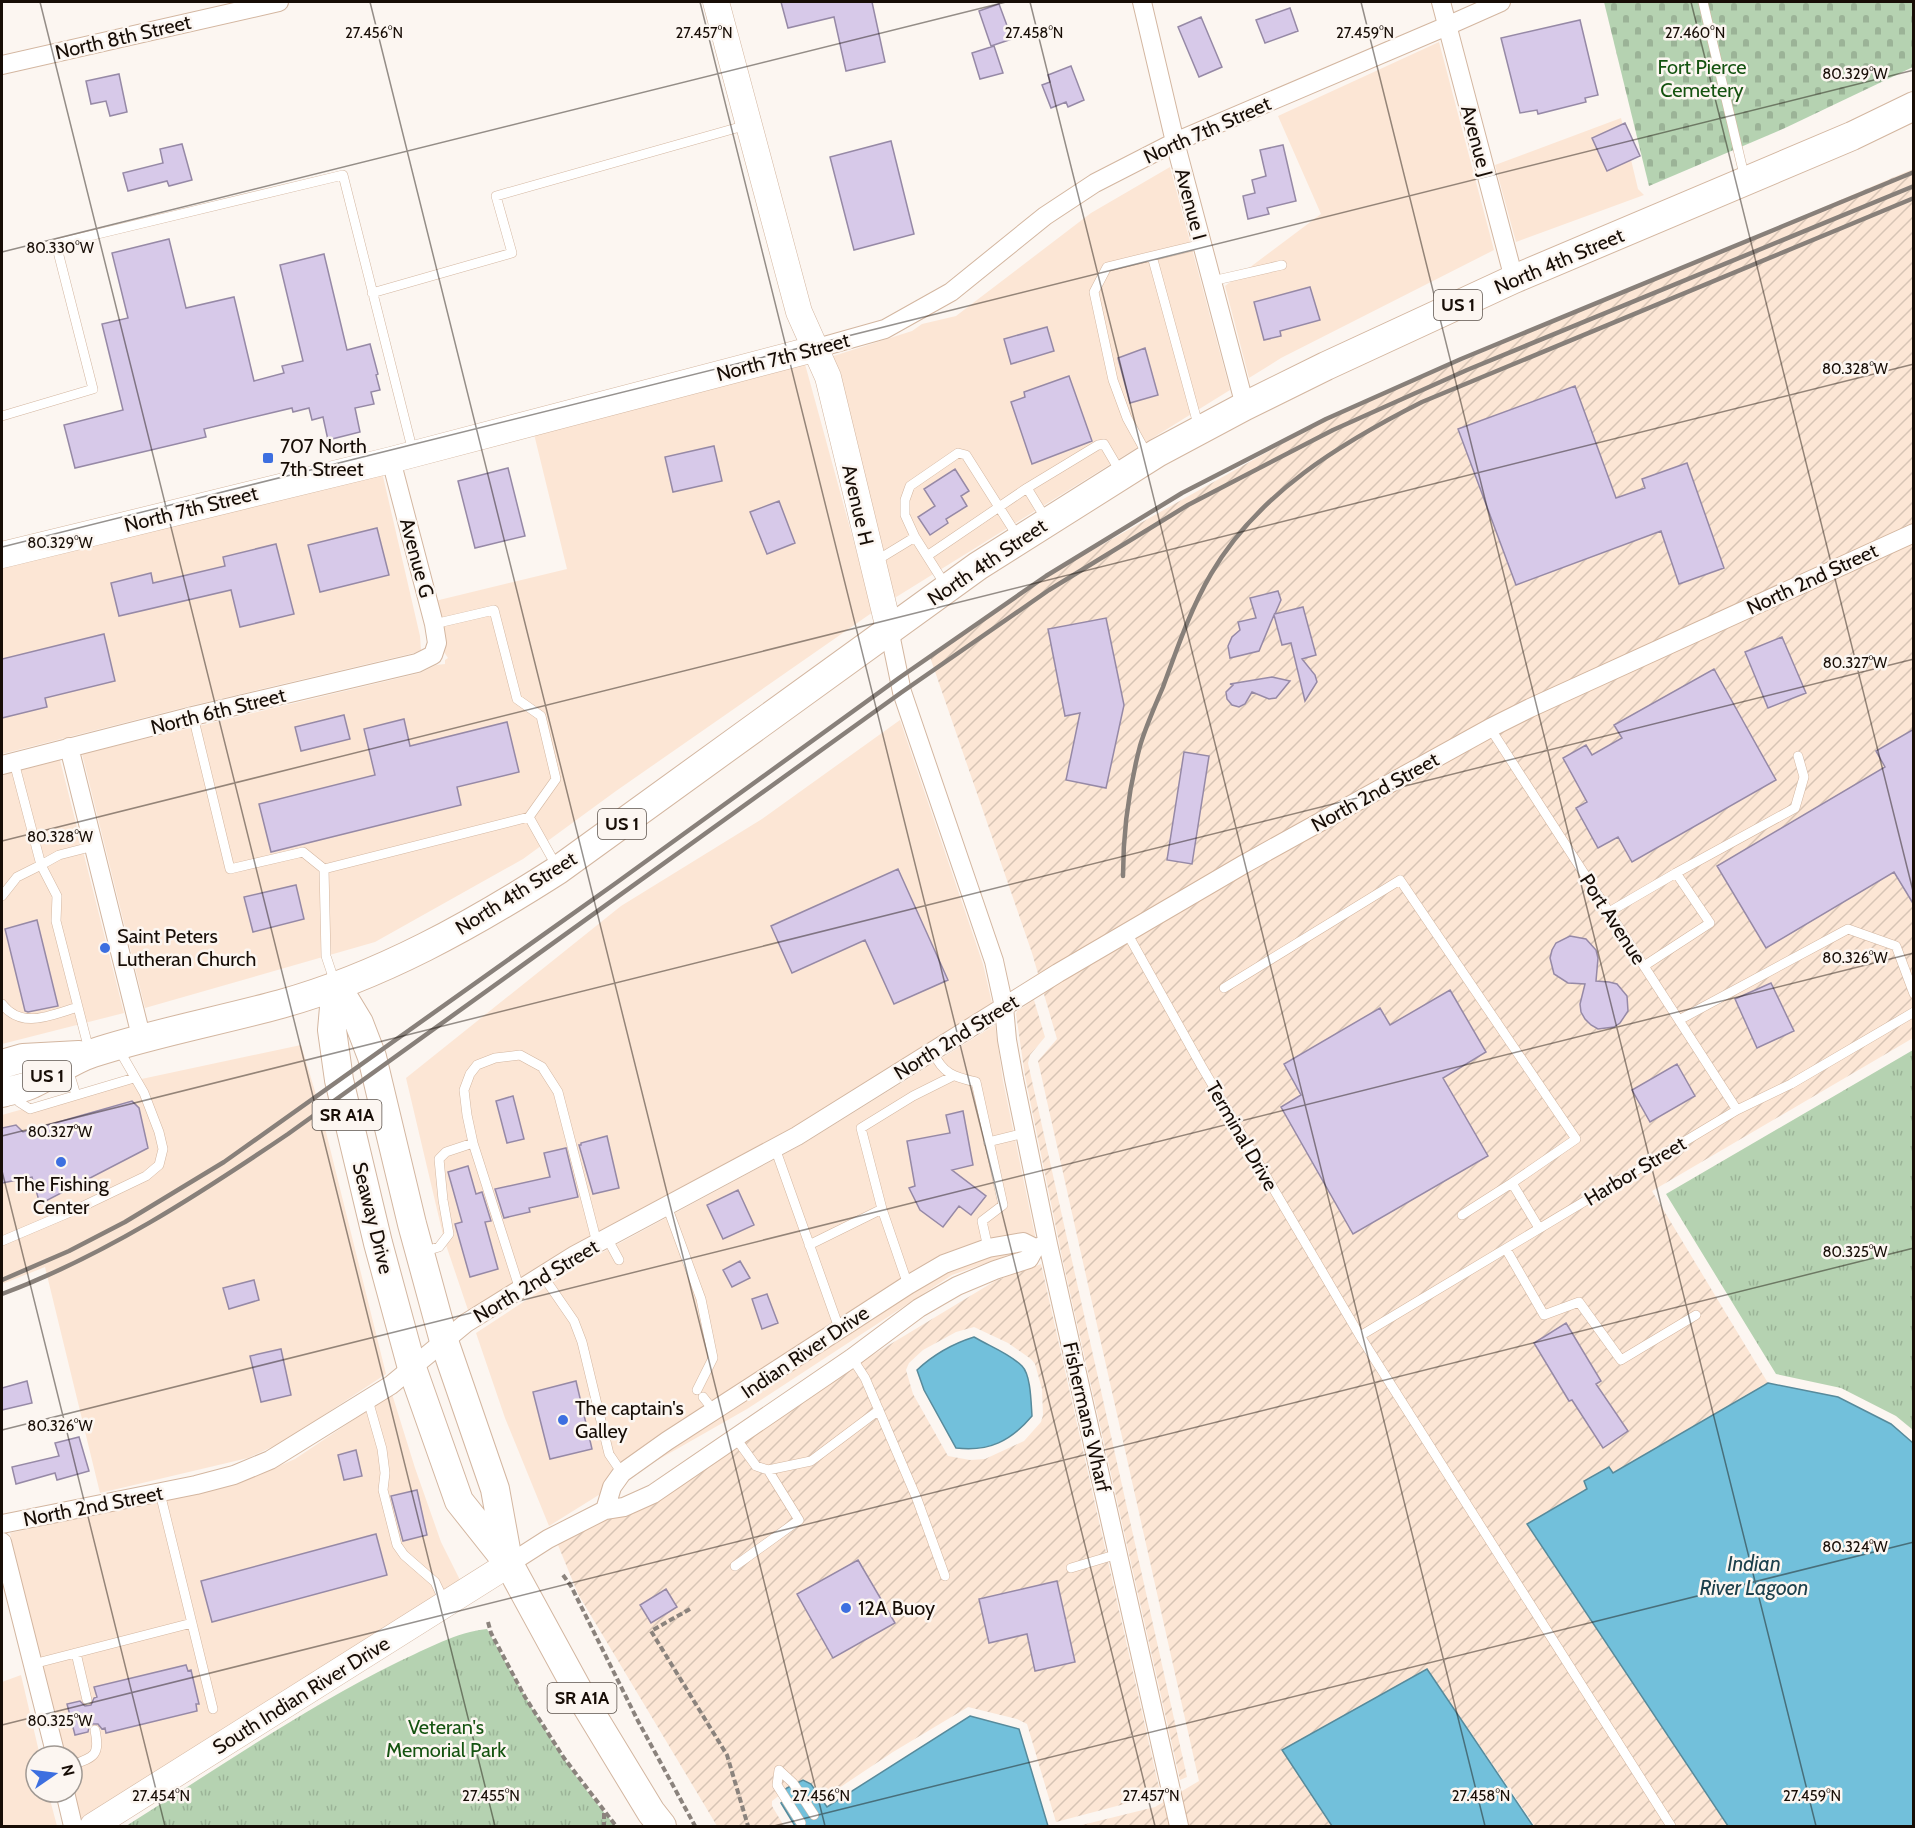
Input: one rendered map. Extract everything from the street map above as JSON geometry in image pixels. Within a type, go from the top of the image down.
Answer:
[{"type":"main road","name":"North 4th Street","points":[[8,1091],[30,1086],[79,1060],[130,1043],[282,1003],[336,985],[435,942],[500,907],[558,870],[947,587],[1149,458],[1245,406],[1326,366],[1514,279],[1852,136],[1914,106]]},
{"type":"main road","name":"Seaway Drive","points":[[336,985],[359,1023],[372,1057],[444,1341],[495,1489],[509,1564]]},
{"type":"main road","name":"Seaway Drive","points":[[336,985],[332,1029],[339,1080],[378,1243],[412,1368],[459,1501],[509,1564],[586,1705],[662,1827]]},
{"type":"main road","name":"North 4th Street","points":[[2,1064],[23,1058],[79,1060]]},
{"type":"street","name":"North 8th Street","points":[[2,64],[270,2]]},
{"type":"street","name":"Avenue H","points":[[716,2],[799,312],[828,377],[902,692],[994,961],[1004,1007]]},
{"type":"street","name":"Avenue I","points":[[1142,2],[1175,142],[1245,406]]},
{"type":"street","name":"Avenue J","points":[[1441,2],[1514,279]]},
{"type":"street","name":"North 7th Street","points":[[2,555],[402,457],[814,349],[885,328],[951,292],[1045,216],[1095,183],[1175,142],[1501,2]]},
{"type":"street","name":"Avenue G","points":[[402,457],[437,643],[433,655]]},
{"type":"street","name":"North 2nd Street","points":[[2,1524],[160,1493],[234,1475],[270,1460],[368,1400],[412,1368],[466,1323],[602,1241],[775,1148],[1004,1007],[1246,863],[1490,728],[1914,533]]},
{"type":"street","name":"North 6th Street","points":[[8,763],[417,663],[433,655]]},
{"type":"street","points":[[69,747],[94,846],[130,1043]]},
{"type":"street","name":"Fishermans Wharf","points":[[1004,1007],[1007,1040],[1025,1133],[1042,1246],[1118,1554],[1179,1827]]},
{"type":"street","name":"Indian River Drive","points":[[605,1510],[612,1487],[622,1473],[667,1441],[705,1399],[839,1328],[944,1264],[988,1248],[1023,1242],[1042,1246]]},
{"type":"street","name":"Indian River Drive","points":[[509,1564],[548,1539],[605,1510],[624,1508],[647,1497],[929,1303],[957,1286],[1029,1259],[1042,1246]]},
{"type":"street","points":[[2,1542],[53,1744]]},
{"type":"street","name":"South Indian River Drive","points":[[93,1827],[509,1564]]},
{"type":"street","points":[[68,1804],[74,1827]]},
{"type":"lane","points":[[1703,2],[1746,181]]},
{"type":"lane","points":[[372,293],[512,253],[496,196],[749,125]]},
{"type":"lane","points":[[2,416],[93,389],[56,244],[343,175],[372,293],[402,457]]},
{"type":"lane","points":[[1149,458],[1127,418],[1113,380],[1094,292],[1107,267],[1202,244]]},
{"type":"lane","points":[[1152,256],[1200,430]]},
{"type":"lane","points":[[1212,281],[1282,265]]},
{"type":"lane","points":[[927,556],[999,506],[1098,445],[1104,444],[1122,475]]},
{"type":"lane","points":[[947,587],[915,537],[905,515],[905,500],[910,486],[958,453],[966,455],[1019,539]]},
{"type":"lane","points":[[1027,488],[1048,521]]},
{"type":"lane","points":[[872,563],[915,537]]},
{"type":"lane","points":[[324,868],[530,817],[555,780],[541,716],[517,699],[494,610],[434,624]]},
{"type":"lane","points":[[193,716],[230,869],[303,852],[324,868]]},
{"type":"lane","name":"Port Avenue","points":[[1490,728],[1737,1110]]},
{"type":"lane","points":[[1609,912],[1795,808],[1804,777],[1798,756]]},
{"type":"lane","points":[[8,763],[41,865],[57,896],[56,921],[78,1007],[79,1060],[76,1095]]},
{"type":"lane","points":[[530,817],[558,870]]},
{"type":"lane","points":[[2,896],[17,877],[59,855],[94,846]]},
{"type":"lane","points":[[324,868],[326,956],[336,985]]},
{"type":"lane","points":[[1644,966],[1710,923],[1676,873]]},
{"type":"lane","points":[[1224,988],[1400,880],[1576,1139],[1462,1215]]},
{"type":"lane","points":[[1679,1020],[1848,928],[1896,946],[1914,994]]},
{"type":"lane","name":"Terminal Drive","points":[[1127,933],[1202,1068],[1360,1336],[1671,1827]]},
{"type":"lane","points":[[2,1004],[8,1012],[28,1021],[78,1007]]},
{"type":"lane","name":"Harbor Street","points":[[1360,1336],[1737,1110],[1791,1084],[1914,1012]]},
{"type":"lane","points":[[2,1241],[146,1176],[159,1165],[163,1149],[159,1132],[144,1093],[134,1078],[130,1043]]},
{"type":"lane","points":[[933,1052],[939,1065],[953,1076],[976,1082],[1003,1205],[982,1221],[988,1248]]},
{"type":"lane","points":[[520,1290],[473,1143],[464,1090],[470,1074],[477,1065],[495,1058],[520,1055],[542,1067],[558,1092],[602,1241],[619,1260]]},
{"type":"lane","points":[[908,1285],[882,1209],[861,1128],[913,1096],[953,1076]]},
{"type":"lane","points":[[8,1091],[30,1109],[134,1078]]},
{"type":"lane","points":[[988,1142],[1025,1133]]},
{"type":"lane","points":[[420,1253],[439,1247],[449,1234],[439,1159],[446,1152],[473,1143]]},
{"type":"lane","points":[[775,1148],[839,1328]]},
{"type":"lane","points":[[1512,1183],[1539,1228]]},
{"type":"lane","points":[[667,1206],[701,1299],[713,1358],[705,1399]]},
{"type":"lane","points":[[809,1245],[882,1209]]},
{"type":"lane","points":[[1506,1249],[1544,1315],[1579,1302],[1621,1360],[1696,1315]]},
{"type":"lane","points":[[543,1276],[574,1321],[582,1342],[609,1454],[622,1473]]},
{"type":"lane","points":[[852,1358],[865,1378],[879,1410],[917,1500],[945,1576]]},
{"type":"lane","points":[[368,1400],[382,1449],[385,1473],[383,1490],[397,1545],[404,1555],[435,1582],[445,1604]]},
{"type":"lane","points":[[735,1437],[756,1466],[768,1470],[811,1461],[879,1410]]},
{"type":"lane","points":[[735,1566],[799,1520],[768,1470]]},
{"type":"lane","points":[[160,1493],[213,1708]]},
{"type":"lane","points":[[1071,1568],[1118,1554]]},
{"type":"lane","points":[[33,1664],[192,1623]]},
{"type":"lane","points":[[76,1653],[87,1700]]},
{"type":"lane","points":[[84,1761],[96,1753],[98,1744],[95,1730]]},
{"type":"lane","points":[[801,1823],[777,1785],[779,1770],[792,1783],[814,1815]]},
{"type":"path","points":[[563,1575],[571,1586],[638,1721],[695,1827]]},
{"type":"path","points":[[690,1609],[651,1631],[727,1755],[748,1827]]},
{"type":"path","points":[[488,1622],[491,1633],[525,1697],[564,1758],[603,1813],[616,1827]]},
{"type":"path","points":[[603,1813],[604,1827]]},
{"type":"shaded area","points":[[1439,42],[1494,250],[1281,358],[1249,378],[1225,286],[1321,214],[1278,116]]},
{"type":"shaded area","points":[[1621,118],[1638,189],[1644,195],[1516,242],[1495,165]]},
{"type":"shaded area","points":[[1170,167],[1230,390],[893,599],[827,358],[912,331],[922,324],[956,316],[1091,213]]},
{"type":"shaded area","points":[[1913,169],[1913,1038],[1652,1191],[1768,1383],[1612,1474],[1609,1467],[1584,1482],[1588,1488],[1527,1524],[1728,1826],[1535,1826],[1427,1669],[1282,1750],[1332,1826],[1078,1826],[1155,1807],[1199,1781],[1038,1061],[1057,1039],[1032,953],[930,657],[1046,576],[1326,419]]},
{"type":"shaded area","points":[[805,364],[873,612],[616,791],[523,859],[375,942],[145,1008],[82,754],[420,673],[436,665],[445,664],[448,658],[444,652],[435,601],[567,569],[534,434]]},
{"type":"shaded area","points":[[382,472],[420,636],[421,650],[2,754],[2,565]]},
{"type":"shaded area","points":[[900,720],[983,964],[992,1003],[792,1128],[570,1247],[469,1313],[444,1239],[406,1078],[621,906],[762,819]]},
{"type":"shaded area","points":[[60,760],[124,1013],[2,1044],[2,775]]},
{"type":"shaded area","points":[[1034,1000],[1045,1037],[1030,1055],[1028,1063],[1187,1777],[1180,1780],[1062,1257],[1025,1076],[1016,1014]]},
{"type":"shaded area","points":[[995,1025],[1003,1081],[1037,1245],[952,1275],[747,1409],[626,1478],[549,1526],[505,1418],[476,1333],[581,1264],[803,1144]]},
{"type":"shaded area","points":[[301,1045],[320,1108],[386,1374],[283,1442],[248,1458],[100,1493],[45,1267],[2,1284],[2,1115],[90,1090]]},
{"type":"shaded area","points":[[1041,1264],[1160,1792],[1151,1797],[1056,1822],[1027,1724],[1017,1719],[968,1707],[893,1752],[821,1800],[811,1784],[806,1781],[797,1782],[772,1801],[772,1806],[784,1826],[717,1826],[578,1594],[558,1545],[995,1281]],"holes":[[[974,1327],[1008,1343],[1035,1364],[1042,1389],[1041,1422],[1024,1441],[985,1459],[970,1460],[948,1456],[913,1394],[906,1370],[909,1363],[923,1350],[956,1332]]]},
{"type":"shaded area","points":[[392,1394],[441,1542],[461,1582],[79,1823],[75,1804],[84,1804],[84,1744],[60,1744],[10,1533],[216,1488],[254,1477],[295,1459]]},
{"type":"shaded area","points":[[21,1675],[37,1744],[24,1744],[24,1804],[51,1804],[57,1826],[2,1826],[2,1682]]},
{"type":"green space","name":"Fort Pierce Cemetery","points":[[1604,2],[1913,2],[1913,67],[1785,128],[1649,186]]},
{"type":"green space","points":[[1913,1050],[1913,1430],[1896,1416],[1841,1388],[1776,1374],[1666,1194]]},
{"type":"green space","name":"Veteran's Memorial Park","points":[[487,1629],[530,1706],[562,1756],[579,1781],[616,1826],[126,1826],[260,1741],[363,1680],[442,1642]]},
{"type":"water","points":[[974,1337],[1005,1353],[1025,1370],[1029,1382],[1032,1416],[1016,1432],[998,1443],[979,1448],[956,1448],[924,1390],[917,1370],[944,1350]]},
{"type":"water","name":"Indian River Lagoon","points":[[1768,1383],[1838,1397],[1891,1424],[1913,1443],[1913,1826],[1728,1826],[1527,1524],[1587,1489],[1584,1481],[1609,1467],[1613,1473]]},
{"type":"water","points":[[1427,1669],[1533,1826],[1332,1826],[1282,1750]]},
{"type":"water","points":[[970,1716],[1019,1729],[1048,1826],[795,1826],[781,1803],[785,1801],[780,1794],[803,1780],[811,1784],[827,1807]]},
{"type":"building","points":[[781,2],[872,2],[885,62],[846,71],[834,17],[788,28]]},
{"type":"building","points":[[999,4],[1012,39],[991,46],[979,11]]},
{"type":"building","points":[[1290,8],[1298,31],[1265,43],[1256,20]]},
{"type":"building","points":[[1201,17],[1222,67],[1199,77],[1178,27]]},
{"type":"building","points":[[1580,20],[1598,95],[1585,98],[1586,102],[1538,114],[1537,110],[1520,113],[1501,38]]},
{"type":"building","points":[[994,46],[1003,73],[980,79],[972,53]]},
{"type":"building","points":[[1071,66],[1084,100],[1068,107],[1066,102],[1051,108],[1042,85],[1050,82],[1048,75]]},
{"type":"building","points":[[119,74],[127,112],[110,116],[106,101],[91,104],[86,81]]},
{"type":"building","points":[[1625,123],[1640,156],[1607,171],[1592,138]]},
{"type":"building","points":[[891,141],[914,234],[854,250],[830,157]]},
{"type":"building","points":[[182,144],[192,180],[169,186],[167,181],[128,191],[123,173],[163,163],[160,149]]},
{"type":"building","points":[[1283,145],[1296,201],[1267,208],[1269,214],[1248,219],[1243,196],[1255,193],[1252,180],[1266,176],[1260,150]]},
{"type":"building","points":[[169,239],[186,308],[234,297],[254,381],[284,373],[282,366],[303,361],[280,265],[324,254],[347,350],[370,344],[378,374],[376,375],[380,390],[371,392],[374,404],[355,408],[360,432],[328,440],[323,417],[312,420],[309,408],[293,412],[292,408],[204,429],[206,437],[75,468],[64,425],[123,410],[102,324],[128,318],[112,253]]},
{"type":"building","points":[[1310,287],[1320,320],[1280,331],[1281,336],[1264,340],[1254,302]]},
{"type":"building","points":[[1047,327],[1054,351],[1011,364],[1004,339]]},
{"type":"building","points":[[1145,348],[1158,395],[1130,403],[1118,358]]},
{"type":"building","points":[[1069,376],[1092,441],[1032,464],[1011,402],[1025,397],[1024,392]]},
{"type":"building","points":[[1575,386],[1616,498],[1645,488],[1642,479],[1687,463],[1724,568],[1679,584],[1661,531],[1516,585],[1458,429]]},
{"type":"building","points":[[714,446],[722,481],[673,492],[665,457]]},
{"type":"building","points":[[508,468],[525,536],[475,548],[458,481]]},
{"type":"building","points":[[955,469],[969,491],[961,496],[967,506],[946,519],[948,523],[930,535],[918,517],[935,506],[924,489]]},
{"type":"building","points":[[779,501],[795,543],[767,554],[750,512]]},
{"type":"building","points":[[377,528],[389,575],[320,592],[308,545]]},
{"type":"building","points":[[276,544],[294,614],[240,627],[231,590],[119,616],[111,583],[151,573],[153,583],[225,566],[223,557]]},
{"type":"building","points":[[1278,591],[1281,600],[1275,614],[1303,607],[1316,655],[1302,659],[1315,675],[1317,682],[1305,701],[1291,643],[1282,645],[1274,615],[1259,651],[1230,658],[1228,646],[1232,637],[1240,630],[1238,622],[1256,618],[1250,598]]},
{"type":"building","points":[[1106,618],[1124,705],[1106,788],[1066,780],[1080,713],[1065,716],[1048,629]]},
{"type":"building","points":[[104,634],[115,681],[45,698],[47,707],[2,718],[2,659]]},
{"type":"building","points":[[1782,637],[1806,693],[1768,708],[1745,652]]},
{"type":"building","points":[[1714,669],[1776,780],[1632,862],[1618,837],[1598,848],[1576,808],[1587,802],[1563,758],[1586,745],[1592,755],[1622,738],[1614,725]]},
{"type":"building","points":[[1272,677],[1290,681],[1276,698],[1269,699],[1252,692],[1245,704],[1239,707],[1232,705],[1227,699],[1226,692],[1233,685],[1230,684]]},
{"type":"building","points":[[344,715],[350,739],[301,751],[295,727]]},
{"type":"building","points":[[404,719],[410,746],[507,722],[519,772],[457,787],[461,805],[271,852],[259,804],[375,775],[364,729]]},
{"type":"building","points":[[1914,729],[1914,905],[1894,872],[1766,948],[1717,866],[1885,767],[1876,751]]},
{"type":"building","points":[[1184,752],[1209,756],[1192,864],[1167,860]]},
{"type":"building","points":[[898,869],[948,980],[894,1004],[865,940],[792,973],[771,926]]},
{"type":"building","points":[[296,885],[304,919],[253,932],[244,897]]},
{"type":"building","points":[[37,920],[58,1006],[28,1012],[25,1011],[5,929]]},
{"type":"building","points":[[1570,936],[1586,939],[1596,950],[1598,958],[1596,981],[1617,984],[1627,996],[1628,1011],[1620,1023],[1614,1027],[1598,1029],[1591,1025],[1581,1012],[1580,1004],[1585,984],[1568,983],[1554,974],[1550,958],[1552,950],[1556,943]]},
{"type":"building","points":[[1771,983],[1794,1031],[1757,1048],[1735,999]]},
{"type":"building","points":[[1450,990],[1486,1052],[1443,1078],[1488,1156],[1353,1234],[1281,1107],[1301,1095],[1284,1064],[1380,1008],[1390,1025]]},
{"type":"building","points":[[1677,1064],[1695,1096],[1650,1122],[1632,1090]]},
{"type":"building","points":[[513,1096],[524,1139],[507,1143],[496,1101]]},
{"type":"building","name":"The Fishing Center","points":[[132,1101],[139,1108],[148,1148],[40,1204],[32,1177],[2,1183],[2,1128],[16,1125],[23,1132]]},
{"type":"building","points":[[963,1111],[973,1165],[952,1170],[986,1196],[971,1215],[959,1206],[943,1227],[920,1210],[909,1188],[915,1186],[907,1141],[950,1133],[946,1115]]},
{"type":"building","points":[[607,1136],[619,1188],[593,1194],[579,1145]]},
{"type":"building","points":[[566,1148],[578,1197],[529,1208],[530,1212],[504,1218],[495,1189],[550,1177],[544,1153]]},
{"type":"building","points":[[468,1166],[476,1194],[482,1192],[491,1221],[485,1222],[498,1269],[470,1277],[455,1224],[462,1222],[448,1172]]},
{"type":"building","points":[[738,1190],[754,1225],[723,1239],[707,1205]]},
{"type":"building","points":[[740,1261],[750,1278],[732,1287],[723,1270]]},
{"type":"building","points":[[254,1280],[259,1300],[229,1309],[223,1288]]},
{"type":"building","points":[[767,1294],[778,1323],[762,1329],[752,1299]]},
{"type":"building","points":[[1566,1323],[1601,1381],[1596,1384],[1628,1431],[1603,1448],[1572,1400],[1569,1401],[1534,1343]]},
{"type":"building","points":[[281,1349],[291,1395],[261,1402],[250,1356]]},
{"type":"building","points":[[27,1381],[32,1403],[2,1410],[2,1388]]},
{"type":"building","name":"The captain's Galley","points":[[576,1381],[592,1449],[550,1459],[533,1392]]},
{"type":"building","points":[[79,1437],[89,1471],[57,1480],[55,1473],[16,1484],[12,1467],[59,1456],[55,1443]]},
{"type":"building","points":[[356,1450],[362,1476],[344,1480],[338,1455]]},
{"type":"building","points":[[417,1490],[427,1535],[403,1541],[391,1496]]},
{"type":"building","points":[[376,1534],[387,1575],[212,1622],[201,1581]]},
{"type":"building","name":"12A Buoy","points":[[858,1560],[895,1623],[833,1658],[797,1594]]},
{"type":"building","points":[[1057,1581],[1075,1662],[1035,1671],[1027,1634],[989,1643],[979,1599]]},
{"type":"building","points":[[666,1589],[677,1607],[651,1623],[640,1605]]},
{"type":"building","points":[[186,1665],[188,1671],[191,1670],[199,1704],[196,1704],[197,1711],[106,1733],[105,1728],[102,1729],[98,1724],[93,1724],[89,1727],[88,1732],[75,1735],[67,1704],[80,1701],[85,1706],[91,1705],[97,1697],[94,1687]]},
{"type":"railway","points":[[2,1280],[69,1251],[125,1222],[224,1162],[899,678],[1046,576],[1182,493],[1326,419],[1461,359],[1914,172]]},
{"type":"railway","points":[[2,1294],[40,1279],[114,1243],[150,1223],[254,1157],[902,692],[1049,590],[1188,505],[1333,430],[1467,370],[1914,186]]},
{"type":"railway","points":[[1123,876],[1127,811],[1140,746],[1184,630],[1203,588],[1230,545],[1277,495],[1332,453],[1422,402],[1914,198]]},
{"type":"place","name":"707 North 7th Street","points":[[268,458]]},
{"type":"place","name":"Saint Peters Lutheran Church","points":[[105,948]]},
{"type":"place","name":"The Fishing Center","points":[[61,1162]]},
{"type":"place","name":"The captain's Galley","points":[[563,1420]]},
{"type":"place","name":"12A Buoy","points":[[846,1608]]}]
